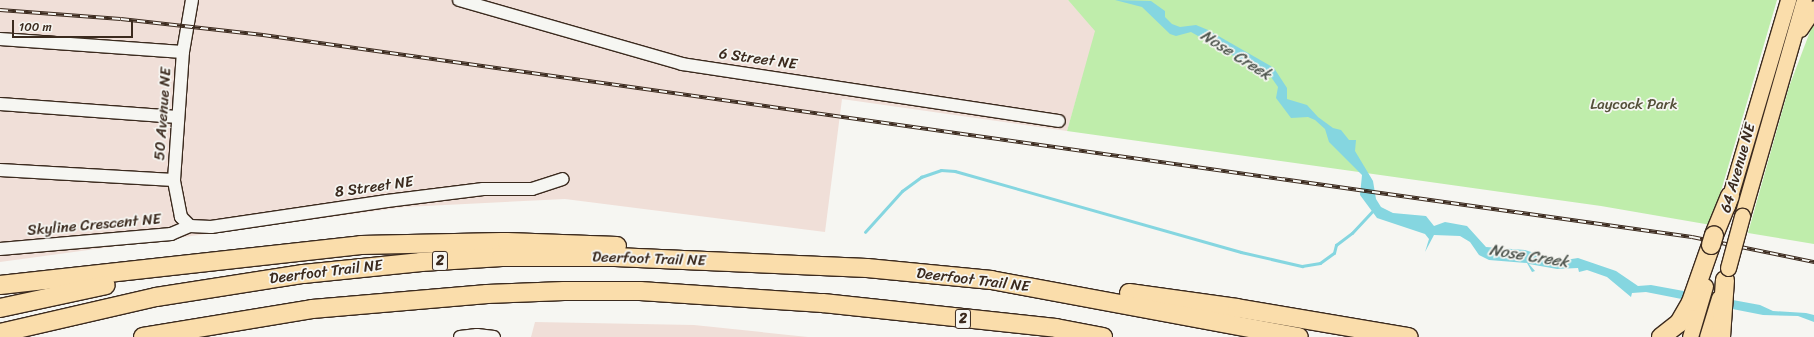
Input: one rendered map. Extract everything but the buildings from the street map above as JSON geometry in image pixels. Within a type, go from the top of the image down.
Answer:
[{"type":"highway","points":[[1662,337],[1678,323],[1691,302],[1730,196]]},
{"type":"highway","points":[[0,285],[340,247],[429,242],[579,244],[812,267]]},
{"type":"highway","points":[[0,308],[157,274],[340,247]]},
{"type":"highway","name":"Deerfoot Trail NE","points":[[0,333],[156,297],[247,282],[421,262],[502,257],[615,257],[812,267],[867,268],[991,280],[1300,337]]},
{"type":"highway","points":[[1721,337],[1726,274]]},
{"type":"highway","points":[[1068,293],[1082,287],[1237,308],[1409,337]]},
{"type":"highway","name":"2","points":[[143,337],[312,309],[487,294],[564,291],[640,291],[823,304],[1056,328],[1103,337]]},
{"type":"highway","points":[[823,304],[841,310],[977,327],[1025,337]]},
{"type":"highway","points":[[202,337],[267,325],[312,309]]},
{"type":"main road","name":"64 Avenue NE","points":[[1730,196],[1788,0]]},
{"type":"main road","name":"64 Avenue NE","points":[[1707,337],[1804,0]]},
{"type":"main road","points":[[1791,44],[1814,8]]},
{"type":"main road","points":[[1690,337],[1718,232]]},
{"type":"street","name":"50 Avenue NE","points":[[190,226],[181,218],[174,180],[183,52],[192,0]]},
{"type":"street","name":"6 Street NE","points":[[459,0],[682,64],[1059,121]]},
{"type":"street","points":[[0,39],[183,52]]},
{"type":"street","points":[[0,104],[178,117]]},
{"type":"street","points":[[0,170],[174,180]]},
{"type":"street","name":"8 Street NE","points":[[190,226],[211,227],[387,201],[484,189],[532,189],[562,179]]},
{"type":"street","name":"Skyline Crescent NE","points":[[0,249],[171,234],[190,226]]},
{"type":"street","points":[[460,337],[477,335],[494,337]]},
{"type":"shaded area","points":[[0,0],[1068,0],[1096,31],[1067,131],[842,99],[825,232],[565,199],[405,207],[0,262]]},
{"type":"shaded area","points":[[535,322],[694,325],[808,337],[531,337]]},
{"type":"green space","name":"Laycock Park","points":[[1068,0],[1777,0],[1711,225],[1601,206],[1067,131],[1095,31]]},
{"type":"green space","points":[[1814,21],[1814,244],[1748,233],[1789,87]]},
{"type":"water","name":"Nose Creek","points":[[1115,0],[1151,1],[1165,11],[1165,17],[1172,24],[1180,27],[1196,25],[1208,30],[1274,68],[1287,88],[1287,99],[1307,105],[1318,117],[1333,128],[1341,130],[1349,140],[1356,140],[1355,151],[1373,181],[1376,199],[1381,207],[1393,213],[1426,216],[1434,226],[1445,222],[1467,226],[1486,247],[1525,250],[1559,261],[1578,258],[1616,271],[1638,286],[1651,285],[1760,305],[1773,311],[1806,313],[1814,315],[1814,322],[1798,316],[1763,315],[1646,292],[1632,293],[1631,297],[1607,277],[1587,270],[1579,272],[1578,268],[1557,269],[1529,264],[1535,271],[1532,272],[1527,263],[1489,260],[1479,255],[1470,242],[1460,236],[1434,235],[1425,252],[1429,239],[1425,234],[1377,218],[1360,195],[1362,175],[1329,142],[1325,129],[1315,120],[1308,117],[1291,118],[1276,98],[1278,87],[1271,77],[1191,32],[1176,36],[1170,34],[1142,7]]},
{"type":"waterway","points":[[865,232],[902,191],[921,177],[941,170],[955,171],[1241,252],[1302,266],[1320,263],[1334,253],[1336,245],[1352,233],[1374,209]]},
{"type":"railway","points":[[0,10],[121,19],[263,35],[1692,237],[1814,262]]}]
